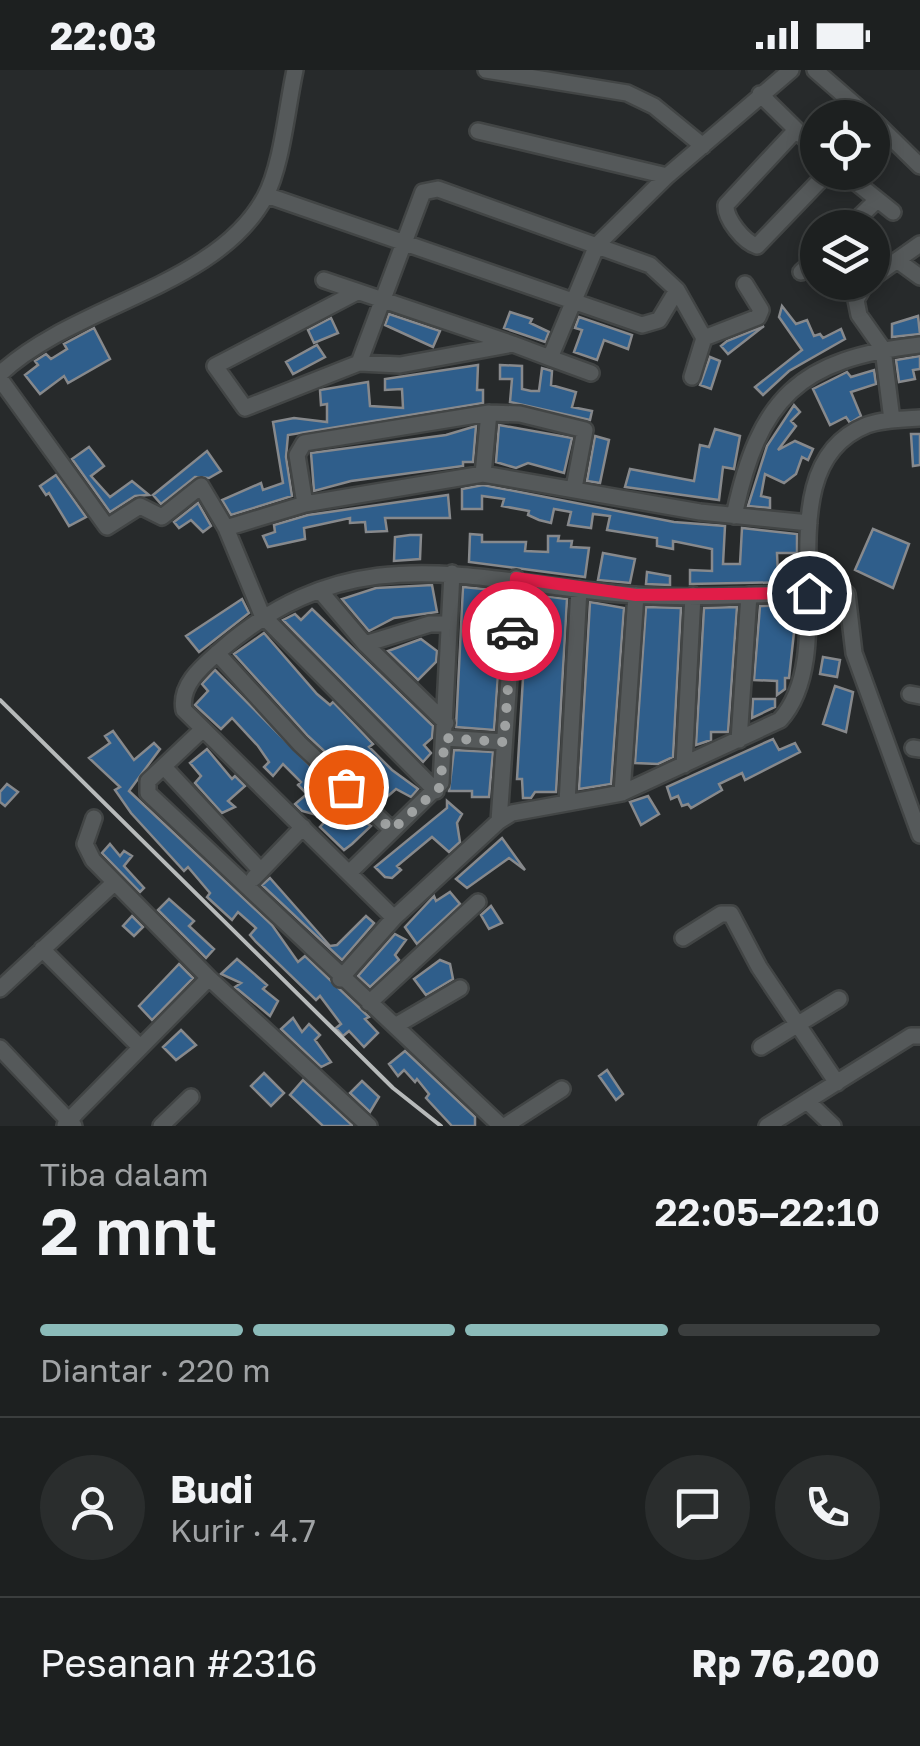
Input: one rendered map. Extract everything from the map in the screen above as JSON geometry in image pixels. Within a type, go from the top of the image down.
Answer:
[{"type":"street","points":[[295,70],[266,195],[231,242],[56,331],[0,376],[107,528],[140,506],[162,517],[201,486],[226,528],[262,615],[436,790]]},
{"type":"street","points":[[486,70],[627,93],[654,106],[702,146]]},
{"type":"street","points":[[586,88],[595,70]]},
{"type":"street","points":[[550,358],[597,245],[667,176],[792,70]]},
{"type":"street","points":[[815,70],[848,100]]},
{"type":"street","points":[[760,94],[800,135]]},
{"type":"street","points":[[478,130],[667,176]]},
{"type":"street","points":[[795,131],[726,205],[727,215],[750,245],[757,246],[811,190]]},
{"type":"street","points":[[890,138],[920,166]]},
{"type":"street","points":[[359,362],[423,192],[438,189],[650,265],[676,290],[704,338],[692,377]]},
{"type":"street","points":[[865,190],[893,212]]},
{"type":"street","points":[[266,195],[651,324],[659,320],[676,290]]},
{"type":"street","points":[[867,210],[877,200]]},
{"type":"street","points":[[890,266],[920,244]]},
{"type":"street","points":[[898,261],[920,277]]},
{"type":"street","points":[[324,280],[591,373]]},
{"type":"street","points":[[704,338],[758,317],[761,310],[745,284]]},
{"type":"street","points":[[357,292],[215,366],[240,406],[247,408],[359,362],[400,364],[513,344]]},
{"type":"street","points":[[858,300],[859,315],[883,349],[892,420]]},
{"type":"street","points":[[734,516],[758,429],[785,393],[822,369],[883,349],[920,345]]},
{"type":"street","points":[[306,504],[297,455],[304,443],[489,414],[520,414],[585,430],[574,488]]},
{"type":"street","points":[[483,474],[489,414]]},
{"type":"street","points":[[340,979],[394,918],[512,813],[622,792],[780,720],[792,707],[805,675],[809,523],[816,484],[838,446],[870,423],[920,418]]},
{"type":"street","points":[[226,528],[306,504],[483,474],[734,516],[809,523]]},
{"type":"street","points":[[394,918],[189,718],[182,702],[192,677],[262,615],[321,592],[402,571],[516,578],[636,595],[809,593]]},
{"type":"street","points":[[350,872],[441,783],[452,572]]},
{"type":"street","points":[[499,821],[516,578]]},
{"type":"street","points":[[567,803],[578,588]]},
{"type":"street","points":[[321,592],[445,730],[504,742]]},
{"type":"street","points":[[847,594],[854,653],[920,835]]},
{"type":"street","points":[[622,792],[636,595]]},
{"type":"street","points":[[684,765],[693,595]]},
{"type":"street","points":[[739,740],[749,595]]},
{"type":"street","points":[[365,644],[430,624],[448,624]]},
{"type":"street","points":[[217,654],[300,744],[392,830]]},
{"type":"street","points":[[202,730],[148,781],[148,793],[340,979],[503,1126],[562,1089]]},
{"type":"street","points":[[165,768],[261,871]]},
{"type":"street","points":[[94,818],[85,844],[114,883],[364,1125]]},
{"type":"street","points":[[244,888],[303,827]]},
{"type":"street","points":[[0,989],[114,883]]},
{"type":"street","points":[[369,1004],[478,902]]},
{"type":"street","points":[[683,938],[720,914],[731,914],[759,967],[837,1083]]},
{"type":"street","points":[[42,950],[140,1048]]},
{"type":"street","points":[[0,1048],[69,1124],[209,978]]},
{"type":"street","points":[[396,1026],[460,988]]},
{"type":"street","points":[[760,1046],[838,999]]},
{"type":"street","points":[[767,1126],[911,1036],[920,1036]]},
{"type":"street","points":[[162,1126],[191,1096]]},
{"type":"street","points":[[807,1102],[833,1126]]},
{"type":"building","points":[[782,306],[796,324],[807,320],[814,336],[820,334],[823,338],[841,329],[845,339],[789,371],[763,395],[755,387],[802,350],[779,317]]},
{"type":"building","points":[[510,312],[532,319],[530,323],[549,332],[545,342],[504,328]]},
{"type":"building","points":[[389,314],[440,331],[433,347],[385,325]]},
{"type":"building","points":[[918,316],[920,334],[892,337],[892,324]]},
{"type":"building","points":[[579,317],[632,335],[628,349],[604,340],[597,360],[574,352],[582,330],[575,328]]},
{"type":"building","points":[[331,318],[338,333],[314,343],[308,330]]},
{"type":"building","points":[[764,326],[728,354],[721,346],[727,341]]},
{"type":"building","points":[[94,328],[110,359],[68,383],[64,376],[40,394],[25,375],[38,365],[35,361],[46,354],[51,359],[67,349],[64,344]]},
{"type":"building","points":[[317,345],[325,357],[293,374],[286,362]]},
{"type":"building","points":[[920,356],[920,369],[913,370],[915,379],[899,382],[896,360]]},
{"type":"building","points":[[710,357],[720,361],[711,389],[700,385]]},
{"type":"building","points":[[478,365],[477,390],[483,390],[483,403],[288,435],[286,457],[292,496],[231,515],[222,500],[261,483],[263,490],[283,483],[273,422],[294,418],[327,422],[327,404],[321,405],[320,390],[368,382],[370,406],[403,408],[402,389],[385,390],[385,379]]},
{"type":"building","points":[[500,365],[522,366],[522,389],[531,391],[539,391],[542,368],[552,371],[551,385],[576,392],[572,407],[592,411],[590,420],[510,402],[512,379],[500,379]]},
{"type":"building","points":[[874,370],[876,384],[851,392],[861,416],[850,423],[846,417],[830,425],[813,389],[847,372],[851,377]]},
{"type":"building","points":[[794,405],[800,412],[791,421],[796,426],[778,450],[795,441],[813,449],[808,460],[802,457],[796,474],[784,483],[765,474],[761,496],[770,498],[770,508],[748,506],[767,446]]},
{"type":"building","points":[[499,425],[572,438],[564,473],[528,463],[516,468],[496,462]]},
{"type":"building","points":[[476,426],[473,462],[351,481],[314,491],[311,453],[446,435]]},
{"type":"building","points":[[715,429],[740,436],[734,469],[723,467],[719,500],[625,487],[630,469],[694,481],[700,445],[709,447]]},
{"type":"building","points":[[911,434],[920,434],[920,465],[913,466]]},
{"type":"building","points":[[595,436],[609,440],[600,483],[587,481]]},
{"type":"building","points":[[89,447],[104,466],[91,476],[110,497],[132,481],[149,495],[135,496],[110,512],[72,459]]},
{"type":"building","points":[[207,451],[221,471],[209,478],[195,477],[161,504],[153,495]]},
{"type":"building","points":[[56,475],[86,517],[69,526],[49,493],[46,495],[40,486]]},
{"type":"building","points":[[483,485],[674,522],[725,526],[723,564],[740,564],[742,528],[797,534],[797,553],[777,553],[778,575],[797,574],[797,582],[690,584],[690,570],[712,571],[712,549],[673,541],[673,549],[657,546],[657,538],[607,530],[610,516],[593,514],[591,528],[568,525],[571,512],[554,509],[551,523],[528,515],[529,511],[502,506],[504,499],[482,496],[482,509],[462,509],[462,489]]},
{"type":"building","points":[[448,495],[450,518],[385,518],[387,531],[366,532],[365,522],[350,523],[350,518],[304,528],[305,539],[268,547],[263,536],[275,532],[274,525],[308,515]]},
{"type":"building","points":[[198,503],[211,526],[203,532],[191,520],[179,528],[174,522]]},
{"type":"building","points":[[873,529],[909,544],[893,588],[855,570]]},
{"type":"building","points":[[470,534],[482,535],[482,542],[526,542],[525,551],[548,552],[548,536],[559,536],[558,541],[572,541],[571,547],[589,548],[585,577],[469,562]]},
{"type":"building","points":[[421,535],[420,559],[394,561],[395,537]]},
{"type":"building","points":[[603,553],[635,559],[630,583],[598,580]]},
{"type":"building","points":[[647,572],[670,576],[670,585],[646,584]]},
{"type":"building","points":[[432,585],[437,612],[394,618],[369,631],[342,599],[376,588]]},
{"type":"building","points":[[463,587],[504,591],[494,730],[456,727]]},
{"type":"building","points":[[528,594],[567,599],[556,792],[535,792],[531,798],[523,798],[522,779],[517,779]]},
{"type":"building","points":[[242,599],[249,613],[199,652],[186,636]]},
{"type":"building","points":[[590,602],[624,608],[611,784],[579,789]]},
{"type":"building","points":[[797,605],[789,678],[785,678],[785,689],[777,695],[777,681],[754,680],[760,606]]},
{"type":"building","points":[[646,607],[681,608],[673,757],[658,764],[635,763]]},
{"type":"building","points":[[737,607],[728,732],[711,732],[711,740],[696,745],[704,608]]},
{"type":"building","points":[[312,609],[433,726],[432,738],[424,745],[431,753],[423,762],[283,620],[295,614],[301,620]]},
{"type":"building","points":[[264,633],[317,694],[330,705],[333,702],[373,744],[369,747],[418,789],[411,797],[396,789],[380,803],[308,736],[234,654]]},
{"type":"building","points":[[421,639],[437,651],[436,662],[418,680],[388,651]]},
{"type":"building","points":[[823,657],[840,660],[837,677],[820,674]]},
{"type":"building","points":[[215,670],[352,808],[347,811],[371,826],[352,844],[344,850],[320,827],[328,818],[302,811],[295,804],[307,794],[298,785],[301,782],[283,764],[273,776],[264,767],[269,762],[258,746],[232,718],[221,729],[195,705],[208,691],[202,684]]},
{"type":"building","points":[[835,686],[853,692],[846,732],[823,724]]},
{"type":"building","points":[[753,699],[775,699],[775,707],[752,718]]},
{"type":"building","points":[[113,731],[134,760],[154,743],[160,749],[129,791],[272,925],[298,962],[305,956],[369,1017],[365,1019],[378,1033],[364,1047],[349,1031],[343,1036],[336,1028],[341,1024],[320,996],[316,1000],[256,942],[250,935],[256,928],[238,912],[232,920],[207,897],[210,893],[188,867],[184,871],[131,813],[115,790],[120,787],[89,758],[110,743],[105,736]]},
{"type":"building","points":[[773,739],[779,750],[795,743],[800,752],[745,780],[742,773],[719,784],[722,790],[691,808],[688,804],[682,806],[678,796],[671,799],[667,787]]},
{"type":"building","points":[[207,749],[232,779],[235,776],[245,786],[228,801],[235,807],[222,813],[195,783],[201,776],[190,763]]},
{"type":"building","points":[[454,750],[493,752],[489,797],[472,797],[472,791],[449,791]]},
{"type":"building","points":[[7,784],[18,792],[5,806],[0,802],[0,792]]},
{"type":"building","points":[[648,796],[659,814],[641,825],[630,802]]},
{"type":"building","points":[[447,801],[462,814],[457,823],[460,842],[449,852],[432,837],[397,866],[401,870],[392,878],[385,877],[375,867],[447,808]]},
{"type":"building","points":[[502,838],[525,870],[509,858],[467,888],[456,879]]},
{"type":"building","points":[[110,844],[120,856],[124,851],[132,856],[124,866],[144,888],[140,892],[102,853]]},
{"type":"building","points":[[270,878],[330,946],[337,945],[366,916],[374,923],[342,960],[262,885]]},
{"type":"building","points":[[450,892],[460,904],[417,944],[405,927],[434,896],[436,901]]},
{"type":"building","points":[[169,899],[194,921],[189,926],[214,949],[206,958],[158,910]]},
{"type":"building","points":[[491,906],[502,923],[489,929],[481,915]]},
{"type":"building","points":[[132,916],[143,927],[134,936],[123,926]]},
{"type":"building","points":[[395,934],[406,940],[395,955],[399,960],[370,987],[358,976]]},
{"type":"building","points":[[237,959],[267,985],[263,989],[278,1001],[270,1016],[235,987],[241,983],[221,974]]},
{"type":"building","points":[[440,960],[450,964],[453,979],[426,995],[414,979]]},
{"type":"building","points":[[179,964],[193,978],[152,1020],[139,1006]]},
{"type":"building","points":[[293,1018],[302,1032],[309,1024],[320,1035],[315,1040],[331,1062],[321,1067],[281,1029]]},
{"type":"building","points":[[181,1030],[196,1045],[176,1060],[163,1047]]},
{"type":"building","points":[[405,1051],[475,1117],[475,1126],[452,1126],[426,1098],[429,1094],[417,1079],[415,1082],[404,1070],[398,1076],[389,1064]]},
{"type":"building","points":[[607,1070],[623,1094],[616,1100],[599,1076]]},
{"type":"building","points":[[264,1073],[284,1093],[271,1106],[251,1086]]},
{"type":"building","points":[[303,1080],[352,1125],[323,1126],[290,1095]]},
{"type":"building","points":[[362,1081],[379,1097],[370,1112],[350,1093]]},
{"type":"railway","points":[[0,700],[393,1088],[441,1126]]},
{"type":"way so far","points":[[346,787],[392,830],[440,787],[445,738],[504,742],[512,631]]},
{"type":"route","points":[[512,631],[516,578],[636,595],[809,593]]}]
